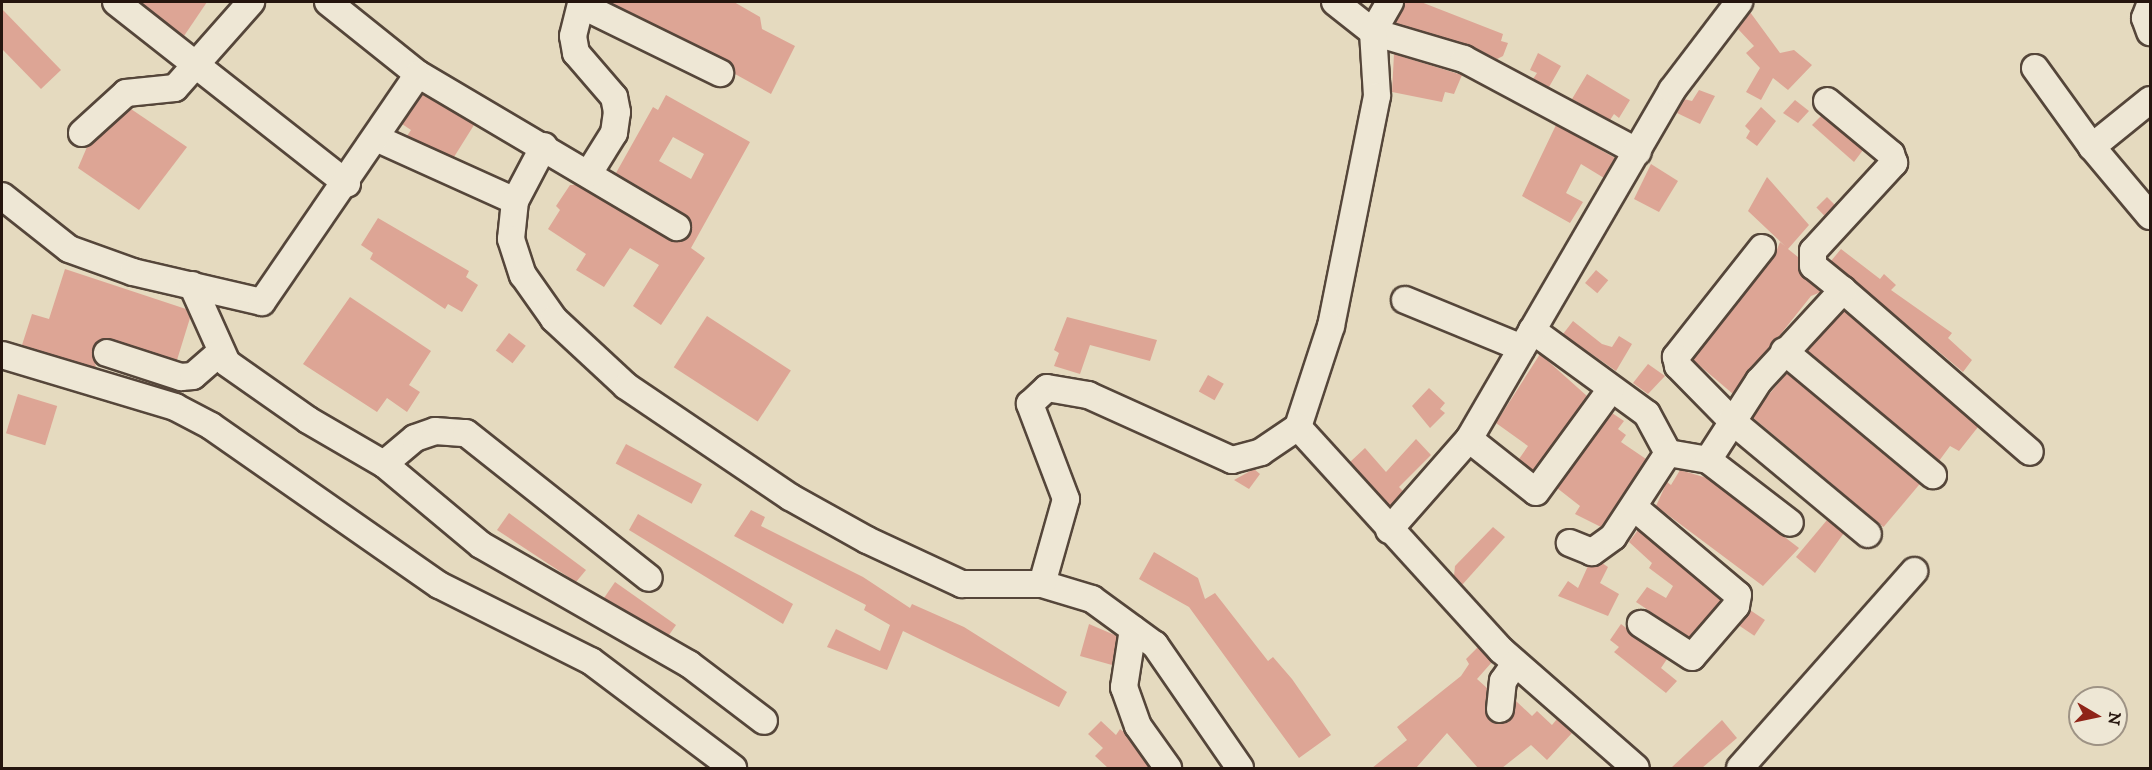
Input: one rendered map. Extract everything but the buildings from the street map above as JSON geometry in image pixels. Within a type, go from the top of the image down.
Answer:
[{"type":"street","points":[[116,2],[347,184]]},
{"type":"street","points":[[82,133],[115,99],[176,88],[251,2]]},
{"type":"street","points":[[328,2],[418,74],[589,172],[677,226]]},
{"type":"street","points":[[1335,2],[1373,32],[1464,59],[1638,152]]},
{"type":"street","points":[[1042,584],[1066,499],[1032,419],[1030,404],[1039,390],[1088,395],[1232,460],[1261,452],[1298,427],[1331,326],[1377,96],[1373,32],[1390,2]]},
{"type":"street","points":[[1389,530],[1468,439],[1701,46],[1739,2]]},
{"type":"street","points":[[589,172],[614,133],[617,112],[614,97],[576,53],[573,36],[582,3],[720,73]]},
{"type":"street","points":[[2151,5],[2145,18],[2151,32]]},
{"type":"street","points":[[2035,68],[2092,147],[2151,216]]},
{"type":"street","points":[[2,196],[69,249],[250,303],[269,299],[378,139],[418,74]]},
{"type":"street","points":[[2092,147],[2151,100]]},
{"type":"street","points":[[1827,101],[1891,154],[1894,163],[1813,251],[1813,266],[2030,452]]},
{"type":"street","points":[[378,139],[515,201]]},
{"type":"street","points":[[544,146],[515,201],[511,239],[524,275],[554,319],[626,387],[790,497],[867,540],[962,584],[1042,584],[1092,599],[1172,662],[1240,768]]},
{"type":"street","points":[[1762,248],[1676,357],[1686,376],[1731,420],[1868,534]]},
{"type":"street","points":[[192,285],[219,353],[308,420],[384,464],[481,545],[689,664],[764,720]]},
{"type":"street","points":[[1708,460],[1731,420],[1784,351],[1843,290]]},
{"type":"street","points":[[1405,300],[1527,339],[1611,389],[1655,422],[1668,453]]},
{"type":"street","points":[[1784,351],[1933,475]]},
{"type":"street","points":[[107,353],[181,377],[193,376],[219,353]]},
{"type":"street","points":[[2,355],[175,407],[211,426],[439,585],[591,661],[733,768]]},
{"type":"street","points":[[1468,439],[1536,492],[1611,389]]},
{"type":"street","points":[[1298,427],[1389,530],[1515,664],[1636,768]]},
{"type":"street","points":[[384,464],[415,438],[435,431],[466,433],[649,579]]},
{"type":"street","points":[[1668,453],[1708,460],[1790,523]]},
{"type":"street","points":[[1570,543],[1592,552],[1613,537],[1636,509],[1668,453]]},
{"type":"street","points":[[1636,509],[1738,595],[1736,606],[1692,657],[1641,624]]},
{"type":"street","points":[[1740,768],[1914,571]]},
{"type":"street","points":[[1133,629],[1124,687],[1138,726],[1168,768]]},
{"type":"street","points":[[1500,710],[1503,681],[1515,664]]}]
